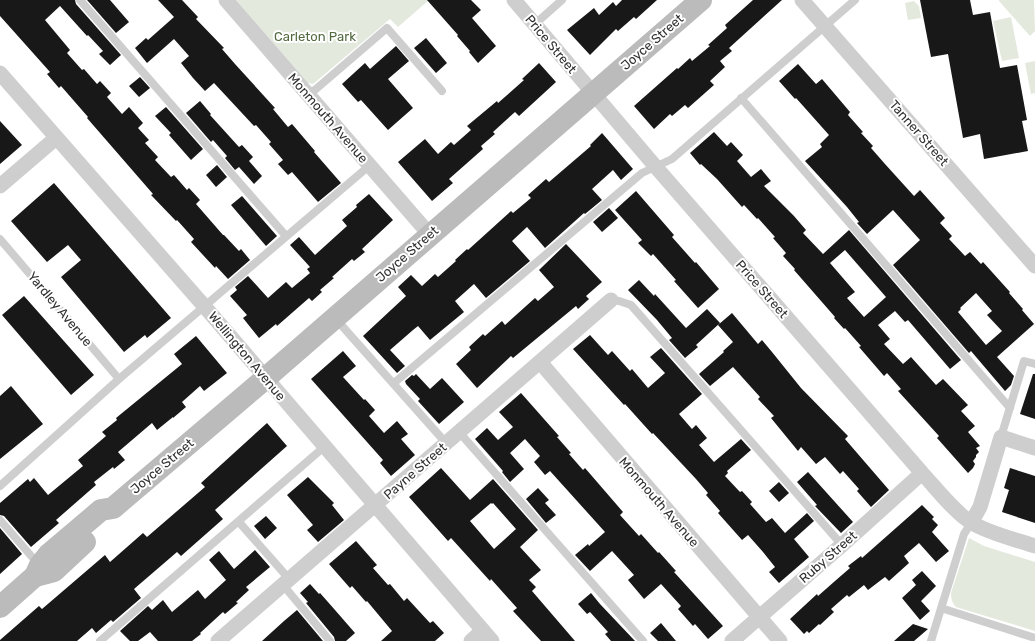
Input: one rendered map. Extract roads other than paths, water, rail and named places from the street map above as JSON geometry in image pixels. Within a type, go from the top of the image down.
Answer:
[{"type":"main road","name":"Joyce Street","points":[[0,607],[37,571],[54,572],[110,518],[113,508],[266,378],[701,0]]},
{"type":"street","name":"Monmouth Avenue","points":[[226,0],[430,235]]},
{"type":"street","name":"Price Street","points":[[514,0],[655,166],[922,473],[958,512],[970,523],[989,532],[1035,546]]},
{"type":"street","name":"Tanner Street","points":[[802,0],[1035,266]]},
{"type":"street","name":"Wellington Avenue","points":[[0,73],[205,307],[487,636]]},
{"type":"street","points":[[0,186],[56,138]]},
{"type":"street","name":"Payne Street","points":[[218,641],[611,300]]},
{"type":"street","name":"Monmouth Avenue","points":[[540,362],[780,641]]},
{"type":"street","points":[[970,523],[980,507],[1001,437],[1035,448]]},
{"type":"street","name":"Ruby Street","points":[[732,641],[922,473]]},
{"type":"street","points":[[471,641],[487,636]]},
{"type":"lane","points":[[80,0],[286,236]]},
{"type":"lane","points":[[534,24],[562,0]]},
{"type":"lane","points":[[394,383],[642,173],[672,159],[855,0]]},
{"type":"lane","points":[[309,95],[387,28],[442,91]]},
{"type":"lane","points":[[741,98],[1010,408]]},
{"type":"lane","points":[[0,486],[119,379],[369,166]]},
{"type":"lane","name":"Yardley Avenue","points":[[0,239],[119,379]]},
{"type":"lane","points":[[611,300],[631,305],[842,545]]},
{"type":"lane","points":[[335,317],[446,443]]},
{"type":"lane","points":[[1001,437],[1024,361],[1035,364]]},
{"type":"lane","points":[[460,432],[643,641]]},
{"type":"lane","points":[[100,641],[324,447]]},
{"type":"lane","points":[[0,520],[37,571]]},
{"type":"lane","points":[[239,522],[330,641]]},
{"type":"lane","points":[[931,641],[964,534],[970,523]]},
{"type":"lane","points":[[941,608],[1035,638]]},
{"type":"park label","name":"Carleton Park","points":[[315,36]]}]
